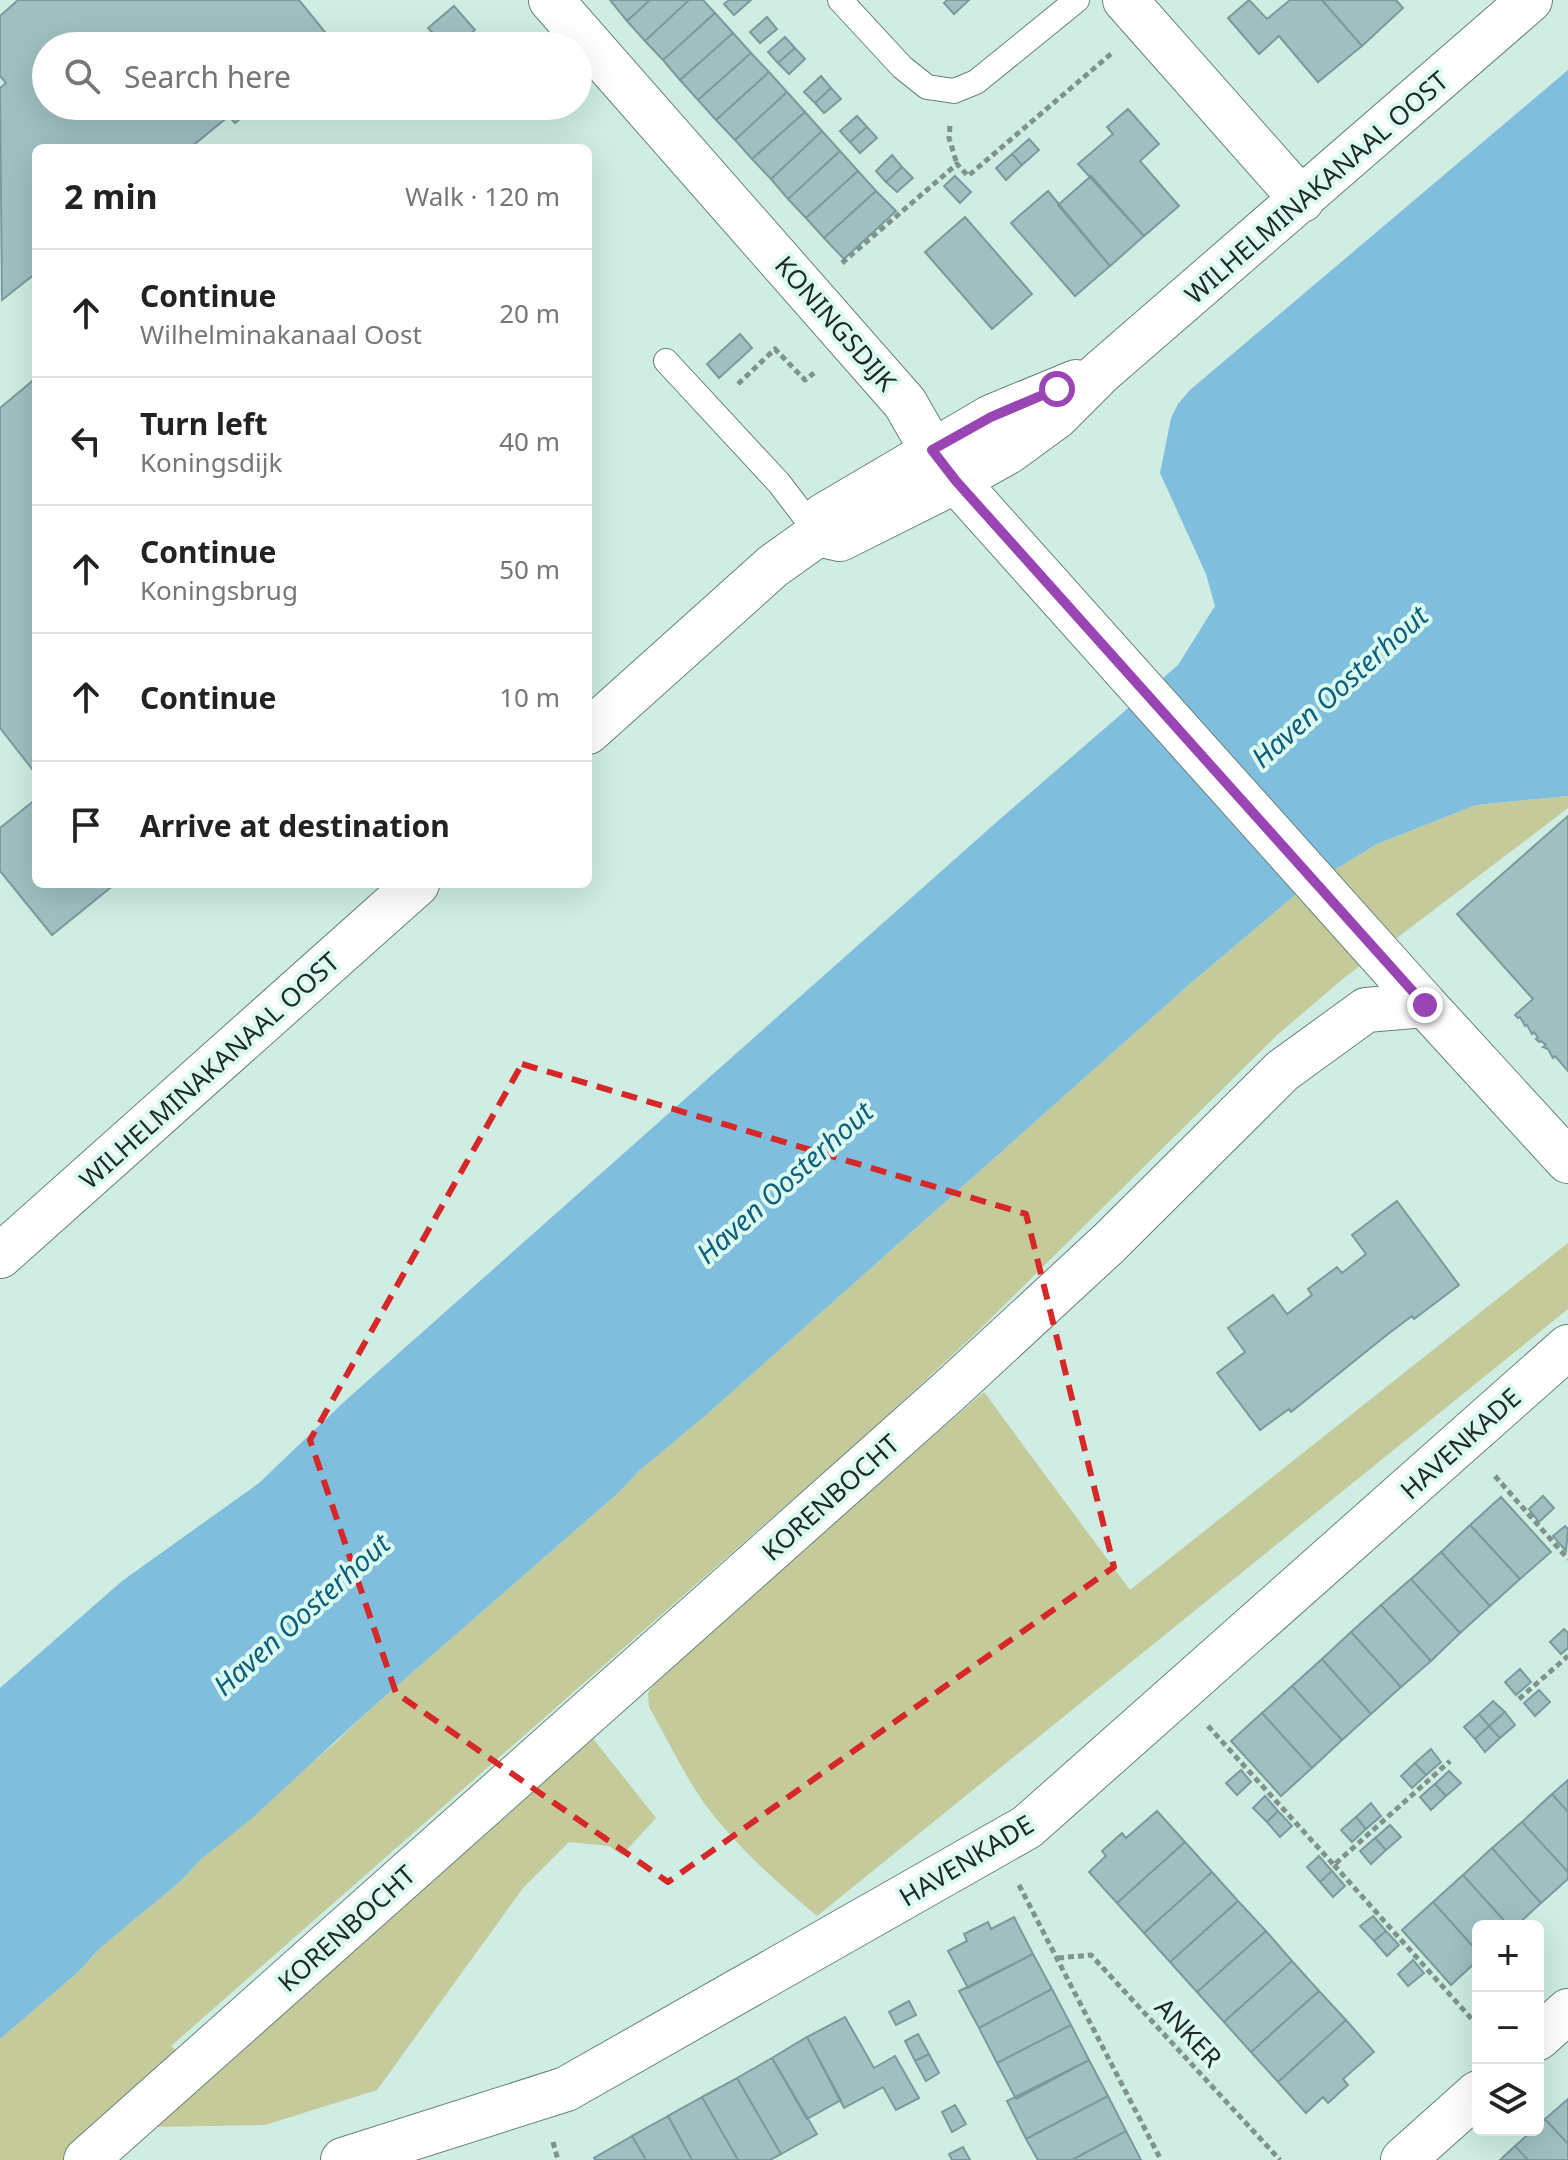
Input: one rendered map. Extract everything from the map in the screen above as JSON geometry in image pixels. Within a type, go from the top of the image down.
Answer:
[{"type":"street","name":"KONINGSDIJK","points":[[551,0],[579,32]]},
{"type":"street","name":"WILHELMINAKANAAL OOST","points":[[592,728],[773,566],[818,534],[823,516],[944,466],[991,417],[1100,373],[1530,0]]},
{"type":"street","points":[[1135,12],[1302,200]]},
{"type":"street","name":"KONINGSDIJK","points":[[592,47],[905,403],[944,466],[1425,1005]]},
{"type":"street","name":"WILHELMINAKANAAL OOST","points":[[2,1249],[412,888]]},
{"type":"street","points":[[1425,1005],[1568,1161]]},
{"type":"street","name":"KORENBOCHT","points":[[86,2160],[936,1403],[1108,1244],[1282,1071],[1366,1010],[1425,1005]]},
{"type":"street","name":"HAVENKADE","points":[[343,2160],[566,2089],[1027,1827],[1568,1347]]},
{"type":"street","points":[[1544,2033],[1568,2011]]},
{"type":"street","points":[[1403,2160],[1472,2098]]},
{"type":"lane","points":[[840,0],[902,67],[927,87],[954,91],[976,82],[1077,0]]},
{"type":"lane","points":[[666,361],[779,483],[818,534]]},
{"type":"path","points":[[808,292],[957,164],[968,176],[1135,12]]},
{"type":"path","points":[[711,409],[775,349],[805,380],[851,341]]},
{"type":"path","points":[[1463,1440],[1568,1559]]},
{"type":"path","points":[[1519,1699],[1568,1656]]},
{"type":"path","points":[[1178,1693],[1472,2019]]},
{"type":"path","points":[[1334,1865],[1450,1761]]},
{"type":"path","points":[[998,1845],[1161,2160]]},
{"type":"path","name":"ANKER","points":[[1058,1958],[1091,1955],[1280,2160]]},
{"type":"highlighted area","points":[[522,1064],[1026,1214],[1114,1567],[668,1882],[396,1693],[310,1440]]},
{"type":"green space","points":[[1568,796],[1568,808],[1344,978],[1276,1036],[977,1332],[876,1426],[171,2046],[206,2077],[591,1736],[656,1818],[622,1855],[609,1846],[569,1842],[523,1888],[377,2090],[265,2125],[147,2127],[110,2160],[0,2160],[0,2039],[1192,982],[1300,891],[1377,844],[1476,805]]},
{"type":"green space","points":[[1568,1243],[1568,1309],[817,1916],[743,1849],[696,1792],[649,1707],[648,1693],[664,1671],[984,1392],[1130,1590]]},
{"type":"water","name":"Haven Oosterhout","points":[[1568,70],[1568,796],[1476,805],[1377,844],[1300,891],[1192,982],[0,2039],[0,1688],[122,1581],[259,1483],[346,1400],[1000,819],[1178,665],[1215,606],[1206,574],[1160,473],[1171,418],[1178,404],[1190,390]]},
{"type":"building","points":[[18,0],[299,0],[325,32],[32,32],[32,120],[224,120],[195,144],[32,144],[32,276],[2,300],[0,88],[6,83],[0,76],[0,16]]},
{"type":"building","points":[[610,0],[650,0],[627,21]]},
{"type":"building","points":[[650,0],[689,0],[645,41],[627,21]]},
{"type":"building","points":[[689,0],[703,0],[715,13],[663,60],[645,41]]},
{"type":"building","points":[[729,0],[751,0],[734,15],[724,4]]},
{"type":"building","points":[[947,0],[969,0],[954,14],[944,3]]},
{"type":"building","points":[[1249,0],[1267,19],[1290,0],[1322,0],[1362,46],[1318,82],[1279,36],[1259,54],[1228,18]]},
{"type":"building","points":[[1322,0],[1396,0],[1403,8],[1362,46]]},
{"type":"building","points":[[454,6],[475,30],[432,32],[428,28]]},
{"type":"building","points":[[715,13],[733,33],[680,80],[663,60]]},
{"type":"building","points":[[767,17],[777,29],[760,43],[750,32]]},
{"type":"building","points":[[733,33],[751,53],[698,100],[680,80]]},
{"type":"building","points":[[785,37],[795,48],[778,63],[768,52]]},
{"type":"building","points":[[795,48],[805,59],[789,74],[778,63]]},
{"type":"building","points":[[751,53],[769,72],[716,120],[698,100]]},
{"type":"building","points":[[769,72],[787,92],[735,140],[716,120]]},
{"type":"building","points":[[821,76],[831,88],[815,103],[804,92]]},
{"type":"building","points":[[831,88],[841,99],[824,113],[815,103]]},
{"type":"building","points":[[787,92],[805,112],[752,159],[735,140]]},
{"type":"building","points":[[1128,109],[1159,144],[1140,161],[1179,206],[1144,236],[1078,164],[1113,134],[1107,127]]},
{"type":"building","points":[[805,112],[822,131],[771,179],[752,159]]},
{"type":"building","points":[[857,116],[867,127],[850,142],[840,131]]},
{"type":"building","points":[[867,127],[877,138],[860,153],[850,142]]},
{"type":"building","points":[[822,131],[840,151],[788,199],[771,179]]},
{"type":"building","points":[[1029,139],[1039,150],[1022,165],[1012,154]]},
{"type":"building","points":[[840,151],[858,171],[806,218],[788,199]]},
{"type":"building","points":[[1012,154],[1022,165],[1006,180],[996,168]]},
{"type":"building","points":[[892,155],[902,167],[886,182],[876,171]]},
{"type":"building","points":[[902,167],[913,178],[897,192],[886,182]]},
{"type":"building","points":[[858,171],[876,191],[824,238],[806,218]]},
{"type":"building","points":[[955,176],[971,192],[960,203],[944,186]]},
{"type":"building","points":[[1091,176],[1144,236],[1110,266],[1058,205]]},
{"type":"building","points":[[876,191],[896,211],[844,259],[824,238]]},
{"type":"building","points":[[1048,191],[1110,266],[1075,296],[1011,223]]},
{"type":"building","points":[[965,217],[1032,294],[992,329],[925,252]]},
{"type":"building","points":[[740,334],[752,348],[719,378],[707,364]]},
{"type":"building","points":[[32,381],[32,769],[0,728],[0,408]]},
{"type":"building","points":[[32,802],[32,888],[110,888],[52,935],[0,871],[0,828]]},
{"type":"building","points":[[1568,816],[1568,1071],[1515,1015],[1533,999],[1457,914]]},
{"type":"building","points":[[1397,1201],[1459,1285],[1414,1319],[1412,1316],[1388,1334],[1291,1412],[1289,1409],[1260,1430],[1217,1373],[1245,1352],[1228,1328],[1273,1295],[1287,1314],[1312,1295],[1308,1289],[1337,1267],[1342,1273],[1366,1254],[1352,1235]]},
{"type":"building","points":[[1543,1496],[1554,1508],[1539,1522],[1529,1509]]},
{"type":"building","points":[[1501,1497],[1551,1552],[1520,1579],[1470,1525]]},
{"type":"building","points":[[1470,1525],[1520,1579],[1490,1606],[1441,1552]]},
{"type":"building","points":[[1565,1526],[1568,1529],[1566,1551],[1553,1536]]},
{"type":"building","points":[[1441,1552],[1490,1606],[1460,1633],[1411,1579]]},
{"type":"building","points":[[1411,1579],[1460,1633],[1431,1661],[1381,1605]]},
{"type":"building","points":[[1381,1605],[1431,1661],[1401,1687],[1351,1632]]},
{"type":"building","points":[[1564,1629],[1568,1633],[1568,1648],[1561,1654],[1550,1642]]},
{"type":"building","points":[[1351,1632],[1401,1687],[1371,1714],[1322,1659]]},
{"type":"building","points":[[1322,1659],[1371,1714],[1342,1740],[1292,1686]]},
{"type":"building","points":[[1520,1669],[1531,1682],[1516,1695],[1505,1682]]},
{"type":"building","points":[[1292,1686],[1342,1740],[1312,1768],[1262,1713]]},
{"type":"building","points":[[1539,1690],[1550,1702],[1535,1716],[1524,1703]]},
{"type":"building","points":[[1493,1701],[1505,1712],[1489,1726],[1479,1714]]},
{"type":"building","points":[[1505,1712],[1515,1725],[1500,1738],[1489,1726]]},
{"type":"building","points":[[1262,1713],[1312,1768],[1281,1796],[1231,1741]]},
{"type":"building","points":[[1479,1714],[1489,1726],[1475,1739],[1464,1727]]},
{"type":"building","points":[[1489,1726],[1500,1738],[1485,1752],[1475,1739]]},
{"type":"building","points":[[1431,1749],[1441,1762],[1426,1775],[1415,1763]]},
{"type":"building","points":[[1415,1763],[1426,1775],[1412,1788],[1401,1776]]},
{"type":"building","points":[[1241,1770],[1251,1782],[1237,1795],[1226,1783]]},
{"type":"building","points":[[1449,1771],[1461,1783],[1446,1796],[1435,1784]]},
{"type":"building","points":[[1568,1780],[1568,1812],[1552,1794]]},
{"type":"building","points":[[1435,1784],[1446,1796],[1431,1810],[1420,1797]]},
{"type":"building","points":[[1552,1794],[1568,1812],[1568,1872],[1522,1822]]},
{"type":"building","points":[[1265,1796],[1278,1811],[1267,1822],[1253,1808]]},
{"type":"building","points":[[1371,1803],[1381,1816],[1366,1829],[1356,1817]]},
{"type":"building","points":[[1157,1811],[1185,1842],[1117,1903],[1089,1872],[1106,1856],[1102,1851],[1122,1833],[1126,1838]]},
{"type":"building","points":[[1278,1811],[1292,1826],[1280,1837],[1267,1822]]},
{"type":"building","points":[[1356,1817],[1366,1829],[1352,1842],[1341,1830]]},
{"type":"building","points":[[1522,1822],[1568,1872],[1568,1879],[1541,1903],[1492,1848]]},
{"type":"building","points":[[1390,1825],[1401,1837],[1386,1850],[1375,1838]]},
{"type":"building","points":[[1375,1838],[1386,1850],[1371,1864],[1360,1851]]},
{"type":"building","points":[[1185,1842],[1212,1872],[1144,1933],[1117,1903]]},
{"type":"building","points":[[1492,1848],[1541,1903],[1523,1920],[1504,1920],[1463,1875]]},
{"type":"building","points":[[1319,1856],[1332,1871],[1320,1882],[1307,1867]]},
{"type":"building","points":[[1332,1871],[1345,1886],[1333,1897],[1320,1882]]},
{"type":"building","points":[[1212,1872],[1238,1901],[1170,1962],[1144,1933]]},
{"type":"building","points":[[1463,1875],[1504,1920],[1472,1920],[1472,1945],[1433,1902]]},
{"type":"building","points":[[1238,1901],[1266,1931],[1197,1992],[1170,1962]]},
{"type":"building","points":[[1433,1902],[1472,1945],[1472,1966],[1451,1985],[1402,1930]]},
{"type":"building","points":[[1373,1916],[1386,1931],[1374,1941],[1360,1926]]},
{"type":"building","points":[[1014,1917],[1033,1954],[968,1988],[948,1951],[967,1941],[964,1934],[988,1922],[991,1929]]},
{"type":"building","points":[[1266,1931],[1292,1961],[1224,2022],[1197,1992]]},
{"type":"building","points":[[1386,1931],[1399,1945],[1387,1956],[1374,1941]]},
{"type":"building","points":[[1033,1954],[1052,1989],[979,2028],[959,1991]]},
{"type":"building","points":[[1413,1960],[1424,1973],[1408,1986],[1398,1974]]},
{"type":"building","points":[[1292,1961],[1319,1991],[1251,2052],[1224,2022]]},
{"type":"building","points":[[1052,1989],[1071,2025],[997,2063],[979,2028]]},
{"type":"building","points":[[1319,1991],[1346,2020],[1278,2082],[1251,2052]]},
{"type":"building","points":[[909,2001],[916,2015],[896,2025],[889,2012]]},
{"type":"building","points":[[845,2017],[874,2068],[895,2056],[919,2098],[896,2110],[883,2087],[844,2108],[807,2037]]},
{"type":"building","points":[[1346,2020],[1374,2052],[1343,2079],[1348,2085],[1328,2103],[1323,2097],[1306,2113],[1278,2082]]},
{"type":"building","points":[[1071,2025],[1089,2060],[1016,2099],[997,2063]]},
{"type":"building","points":[[918,2034],[929,2054],[915,2061],[905,2041]]},
{"type":"building","points":[[807,2037],[841,2100],[807,2119],[772,2058]]},
{"type":"building","points":[[929,2054],[939,2073],[926,2081],[915,2061]]},
{"type":"building","points":[[772,2058],[817,2134],[781,2154],[737,2078]]},
{"type":"building","points":[[1089,2060],[1108,2096],[1026,2139],[1007,2101]]},
{"type":"building","points":[[737,2078],[781,2154],[770,2160],[738,2160],[702,2097]]},
{"type":"building","points":[[1108,2096],[1126,2131],[1072,2160],[1038,2160],[1026,2139]]},
{"type":"building","points":[[702,2097],[738,2160],[692,2160],[668,2116]]},
{"type":"building","points":[[1568,2099],[1568,2144],[1545,2119]]},
{"type":"building","points":[[955,2105],[966,2124],[952,2132],[942,2112]]},
{"type":"building","points":[[668,2116],[692,2160],[646,2160],[632,2136]]},
{"type":"building","points":[[1544,2120],[1568,2144],[1568,2160],[1528,2160],[1515,2146],[1526,2136],[1544,2136]]},
{"type":"building","points":[[1126,2131],[1141,2160],[1072,2160]]},
{"type":"building","points":[[632,2136],[646,2160],[595,2160],[594,2158]]},
{"type":"building","points":[[1515,2146],[1528,2160],[1500,2160]]},
{"type":"building","points":[[963,2147],[970,2160],[952,2160],[949,2154]]},
{"type":"route","points":[[1057,389],[991,417],[932,450],[956,481],[1425,1005]]}]
